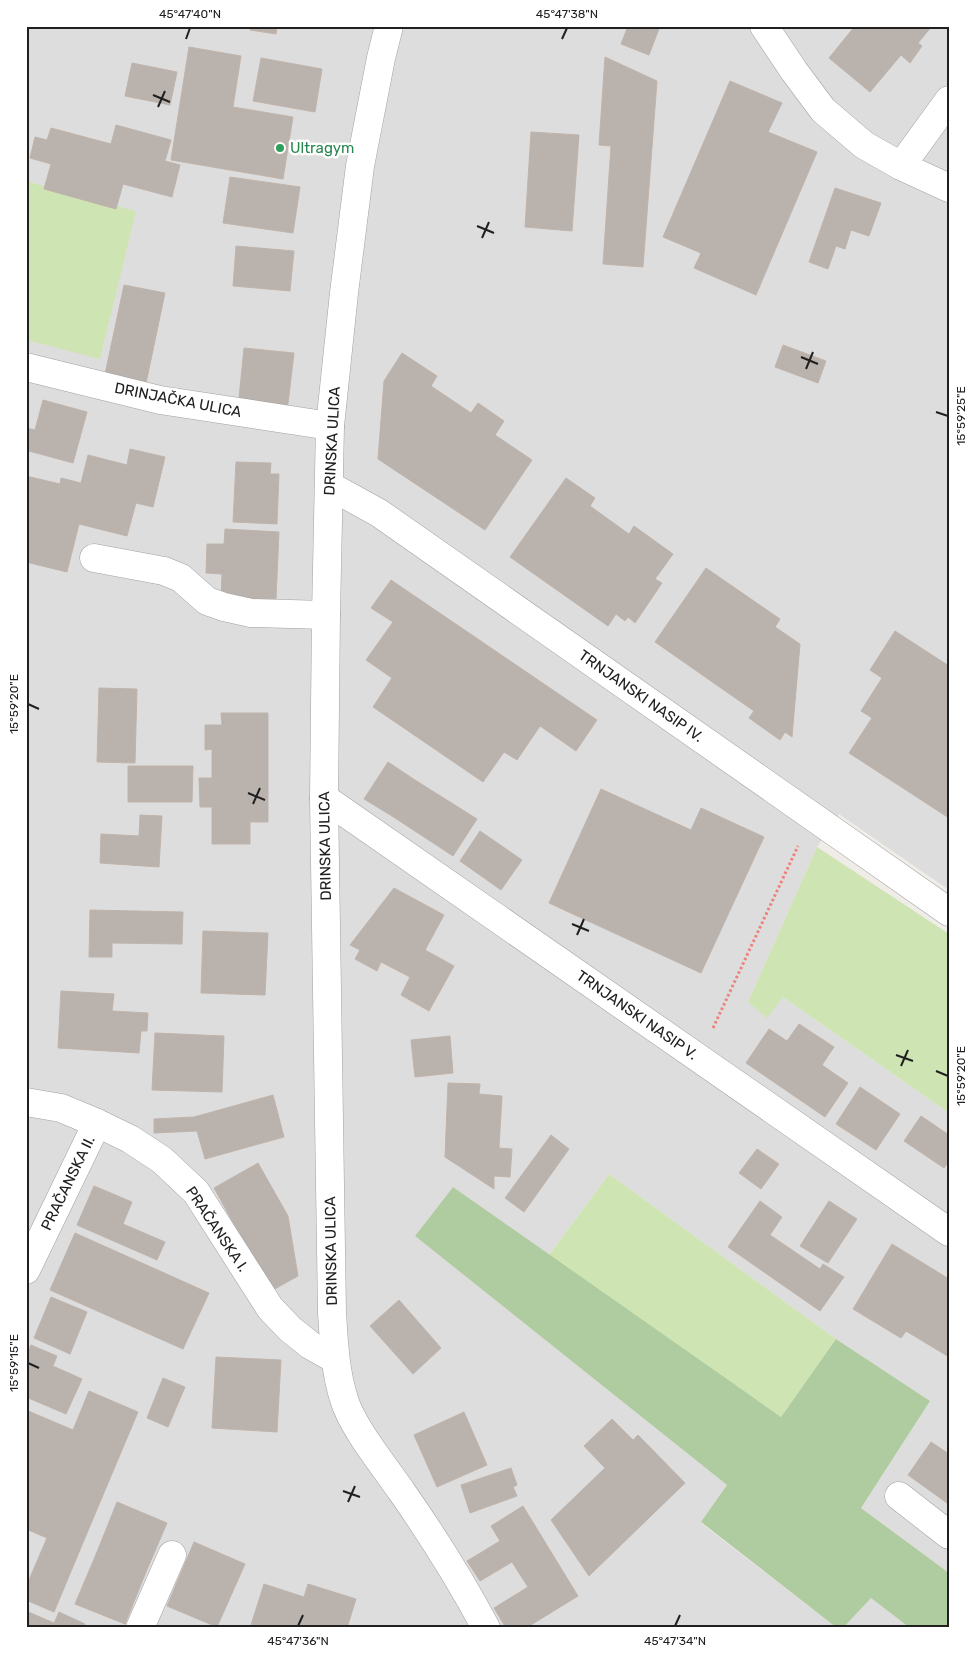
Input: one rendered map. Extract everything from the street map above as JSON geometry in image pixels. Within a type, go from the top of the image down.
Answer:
[{"type":"street","name":"DRINSKA ULICA","points":[[389,26],[360,166],[330,426],[324,798],[332,1313],[335,1359],[344,1401],[357,1426],[417,1514],[470,1598],[486,1628]]},
{"type":"street","points":[[764,26],[823,110],[864,145],[901,166],[949,188]]},
{"type":"street","points":[[901,166],[949,100]]},
{"type":"street","name":"DRINJAČKA ULICA","points":[[26,367],[160,400],[330,426]]},
{"type":"street","name":"TRNJANSKI NASIP IV.","points":[[330,486],[379,513],[949,912]]},
{"type":"street","points":[[94,558],[164,571],[181,578],[207,601],[224,607],[251,613],[326,615]]},
{"type":"street","name":"TRNJANSKI NASIP V.","points":[[324,798],[949,1232]]},
{"type":"street","name":"PRAČANSKA I.","points":[[26,1102],[61,1108],[98,1123],[130,1139],[162,1160],[196,1192],[270,1308],[290,1329],[310,1345],[335,1359]]},
{"type":"street","name":"PRAČANSKA II.","points":[[26,1270],[98,1123]]},
{"type":"street","points":[[899,1496],[949,1535]]},
{"type":"street","points":[[140,1628],[172,1555]]},
{"type":"path","points":[[699,1058],[812,816]]},
{"type":"shaded area","points":[[26,26],[949,26],[949,890],[839,814],[817,847],[748,1002],[783,997],[949,1113],[949,1573],[861,1508],[930,1401],[836,1339],[609,1174],[549,1255],[453,1187],[415,1236],[727,1485],[701,1523],[837,1628],[26,1628],[26,340],[100,358],[135,211],[26,181]]},
{"type":"shaded area","points":[[871,1598],[910,1628],[843,1628]]},
{"type":"green space","points":[[26,181],[136,211],[100,359],[26,340]]},
{"type":"green space","points":[[817,847],[949,934],[949,1113],[783,997],[767,1018],[748,1002]]},
{"type":"green space","points":[[609,1174],[836,1339],[781,1417],[549,1255]]},
{"type":"green space","points":[[453,1187],[781,1417],[836,1339],[930,1401],[861,1508],[949,1573],[949,1628],[910,1628],[871,1598],[843,1628],[837,1628],[701,1522],[727,1485],[415,1236]]},
{"type":"building","points":[[251,26],[277,26],[276,34],[250,30]]},
{"type":"building","points":[[628,26],[660,26],[649,55],[621,44]]},
{"type":"building","points":[[855,26],[876,28],[877,26],[932,26],[918,43],[922,46],[910,63],[901,55],[870,92],[829,58]]},
{"type":"building","points":[[189,47],[241,56],[233,107],[293,117],[283,179],[171,160]]},
{"type":"building","points":[[605,57],[657,81],[643,267],[603,264],[611,146],[599,145]]},
{"type":"building","points":[[261,58],[322,69],[315,112],[253,101]]},
{"type":"building","points":[[132,63],[177,72],[170,105],[125,96]]},
{"type":"building","points":[[730,81],[782,103],[768,132],[817,152],[756,295],[694,268],[701,253],[663,237]]},
{"type":"building","points":[[116,125],[171,140],[165,161],[180,165],[172,197],[123,184],[116,209],[44,189],[51,164],[30,158],[35,137],[47,140],[51,128],[111,144]]},
{"type":"building","points":[[531,132],[579,135],[572,231],[525,227]]},
{"type":"building","points":[[230,177],[300,187],[293,233],[223,223]]},
{"type":"building","points":[[835,188],[881,203],[869,236],[851,230],[845,249],[836,246],[828,269],[809,262]]},
{"type":"building","points":[[236,246],[294,251],[290,291],[233,286]]},
{"type":"building","points":[[124,285],[165,293],[145,388],[104,379]]},
{"type":"building","points":[[783,345],[826,361],[818,383],[775,367]]},
{"type":"building","points":[[244,348],[294,353],[287,412],[238,408]]},
{"type":"building","points":[[402,353],[437,376],[431,386],[471,413],[478,403],[504,421],[495,435],[532,460],[485,530],[378,459],[384,381]]},
{"type":"building","points":[[43,400],[87,412],[73,463],[29,451],[26,460],[26,428],[35,430]]},
{"type":"building","points":[[130,449],[165,457],[153,507],[136,503],[127,536],[79,524],[67,572],[26,562],[26,476],[60,484],[61,478],[81,483],[88,455],[127,465]]},
{"type":"building","points":[[236,462],[271,463],[270,474],[279,474],[277,524],[233,522]]},
{"type":"building","points":[[566,478],[595,498],[590,506],[629,534],[634,526],[673,554],[655,579],[662,583],[635,623],[628,617],[625,621],[616,614],[608,626],[510,557]]},
{"type":"building","points":[[225,529],[279,532],[276,599],[221,598],[222,574],[206,573],[207,544],[224,544]]},
{"type":"building","points":[[706,568],[780,619],[775,627],[800,644],[792,737],[785,732],[780,740],[749,718],[754,711],[655,642]]},
{"type":"building","points":[[391,580],[597,720],[576,751],[540,726],[517,760],[504,752],[483,782],[373,707],[392,678],[366,660],[393,622],[371,608]]},
{"type":"building","points":[[895,631],[949,666],[949,818],[849,753],[872,718],[861,711],[882,678],[870,670]]},
{"type":"building","points":[[99,688],[137,689],[135,763],[97,762]]},
{"type":"building","points":[[221,713],[268,713],[268,822],[250,822],[250,844],[212,844],[212,807],[200,807],[199,778],[212,778],[212,749],[205,750],[205,725],[222,725]]},
{"type":"building","points":[[388,762],[415,780],[392,816],[364,799]]},
{"type":"building","points":[[128,766],[193,766],[192,802],[128,802]]},
{"type":"building","points":[[415,780],[477,819],[453,856],[392,816]]},
{"type":"building","points":[[601,789],[691,830],[701,808],[764,837],[701,973],[549,903]]},
{"type":"building","points":[[140,815],[162,816],[159,867],[100,863],[101,834],[139,836]]},
{"type":"building","points":[[480,831],[522,860],[501,890],[460,861]]},
{"type":"building","points":[[394,888],[444,915],[425,950],[454,966],[429,1011],[401,995],[410,977],[381,962],[377,971],[355,959],[360,950],[350,945]]},
{"type":"building","points":[[90,910],[183,912],[182,944],[112,943],[112,957],[89,957]]},
{"type":"building","points":[[203,931],[268,933],[265,995],[201,993]]},
{"type":"building","points":[[61,991],[114,994],[112,1011],[148,1013],[147,1031],[141,1031],[139,1053],[58,1048]]},
{"type":"building","points":[[799,1024],[834,1047],[822,1065],[848,1083],[825,1117],[746,1063],[769,1029],[787,1041]]},
{"type":"building","points":[[155,1033],[224,1036],[222,1092],[152,1090]]},
{"type":"building","points":[[450,1036],[453,1073],[415,1077],[411,1040]]},
{"type":"building","points":[[448,1083],[480,1084],[479,1094],[502,1096],[499,1148],[512,1149],[510,1177],[494,1176],[494,1189],[445,1157]]},
{"type":"building","points":[[860,1087],[900,1114],[876,1150],[836,1124]]},
{"type":"building","points":[[273,1095],[284,1137],[205,1159],[197,1131],[154,1133],[154,1119],[194,1117]]},
{"type":"building","points":[[921,1116],[949,1135],[949,1161],[944,1168],[904,1141]]},
{"type":"building","points":[[551,1135],[569,1149],[524,1212],[505,1198]]},
{"type":"building","points":[[757,1149],[779,1164],[761,1189],[739,1173]]},
{"type":"building","points":[[258,1163],[288,1216],[298,1276],[271,1291],[214,1188]]},
{"type":"building","points":[[94,1186],[132,1202],[123,1224],[165,1242],[157,1260],[77,1225]]},
{"type":"building","points":[[760,1201],[782,1217],[770,1235],[820,1269],[823,1264],[844,1277],[820,1311],[728,1247]]},
{"type":"building","points":[[829,1201],[857,1219],[828,1263],[800,1246]]},
{"type":"building","points":[[75,1233],[209,1293],[183,1349],[50,1290]]},
{"type":"building","points":[[892,1244],[949,1279],[949,1357],[906,1331],[901,1338],[853,1309]]},
{"type":"building","points":[[51,1297],[87,1312],[70,1354],[34,1338]]},
{"type":"building","points":[[399,1300],[441,1348],[413,1374],[370,1326]]},
{"type":"building","points":[[31,1345],[57,1356],[53,1366],[82,1379],[66,1414],[26,1397],[26,1355]]},
{"type":"building","points":[[216,1357],[281,1360],[277,1432],[212,1428]]},
{"type":"building","points":[[163,1378],[185,1387],[168,1427],[147,1418]]},
{"type":"building","points":[[89,1391],[138,1412],[95,1514],[26,1484],[26,1410],[73,1430]]},
{"type":"building","points":[[464,1412],[487,1465],[437,1487],[414,1435]]},
{"type":"building","points":[[612,1419],[633,1440],[638,1435],[685,1483],[589,1576],[551,1520],[605,1468],[584,1446]]},
{"type":"building","points":[[931,1442],[949,1454],[949,1501],[947,1503],[908,1475]]},
{"type":"building","points":[[511,1468],[517,1485],[513,1487],[517,1496],[470,1513],[461,1485]]},
{"type":"building","points":[[26,1484],[95,1514],[54,1612],[26,1600],[26,1587],[47,1538],[26,1529]]},
{"type":"building","points":[[117,1502],[167,1523],[146,1572],[97,1552]]},
{"type":"building","points":[[523,1506],[578,1596],[526,1628],[506,1628],[494,1608],[528,1587],[512,1562],[480,1581],[467,1561],[500,1541],[491,1526]]},
{"type":"building","points":[[194,1542],[245,1564],[217,1627],[167,1606]]},
{"type":"building","points":[[97,1552],[146,1572],[125,1624],[75,1604]]},
{"type":"building","points":[[264,1584],[304,1597],[308,1584],[356,1599],[347,1628],[250,1628]]},
{"type":"building","points":[[26,1611],[54,1623],[52,1628],[26,1628]]},
{"type":"building","points":[[59,1612],[85,1624],[84,1628],[52,1628]]},
{"type":"place","name":"Ultragym","points":[[280,148]]}]
